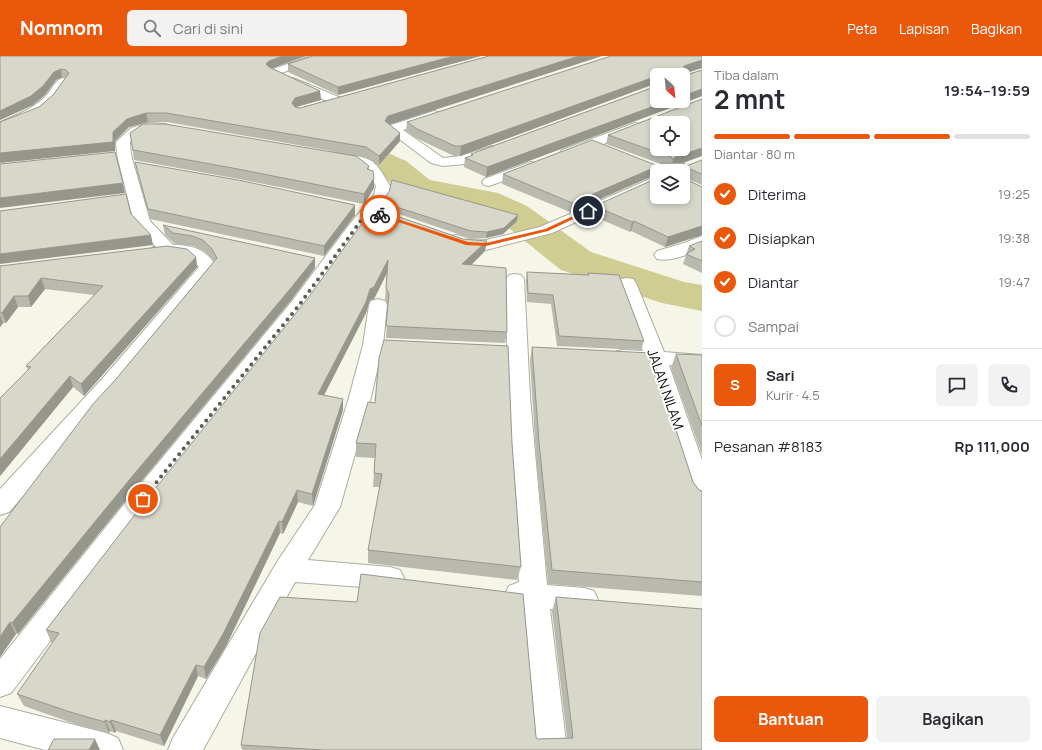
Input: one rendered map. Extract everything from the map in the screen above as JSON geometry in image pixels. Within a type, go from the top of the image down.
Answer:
[{"type":"street","points":[[322,56],[300,62],[274,72],[341,100],[322,105]]},
{"type":"street","points":[[0,127],[36,111],[50,99],[63,81]]},
{"type":"street","points":[[446,111],[393,129],[436,160],[447,162],[462,161],[505,145]]},
{"type":"street","points":[[488,182],[646,123]]},
{"type":"street","points":[[169,250],[142,223],[128,198],[131,162],[123,142],[131,132],[150,127],[175,129]]},
{"type":"street","points":[[590,144],[612,152]]},
{"type":"street","points":[[108,156],[131,162]]},
{"type":"street","points":[[0,683],[143,499],[300,304],[321,262],[381,196],[383,186],[379,176],[373,168],[361,161],[330,156]]},
{"type":"street","points":[[446,237],[468,244],[486,245],[546,230],[650,177]]},
{"type":"street","points":[[142,223],[173,230]]},
{"type":"street","points":[[664,255],[690,247],[702,241]]},
{"type":"street","points":[[0,505],[110,384],[204,274],[208,267],[205,260],[191,251],[169,250],[145,253]]},
{"type":"street","points":[[515,279],[518,351],[534,596],[550,750]]},
{"type":"street","name":"JALAN NILAM","points":[[627,283],[656,358],[702,496]]},
{"type":"street","points":[[185,750],[287,570],[327,507],[359,401],[381,346],[378,305]]},
{"type":"street","points":[[601,355],[702,361]]},
{"type":"street","points":[[287,570],[354,574],[416,582]]},
{"type":"street","points":[[495,591],[610,603]]},
{"type":"street","points":[[0,722],[106,750]]},
{"type":"building","points":[[0,56],[283,56],[269,61],[266,64],[269,67],[320,91],[295,98],[292,103],[295,107],[300,108],[489,56],[579,56],[388,116],[385,121],[400,133],[379,156],[366,147],[166,113],[146,113],[127,119],[113,132],[113,142],[0,153],[0,122],[39,107],[53,95],[69,73],[66,70],[61,69],[54,72],[43,86],[31,96],[0,111]]},
{"type":"building","points":[[313,56],[454,56],[338,87],[288,64]]},
{"type":"building","points":[[611,56],[702,56],[702,60],[684,66],[684,68],[650,68],[650,78],[461,146],[455,146],[417,129],[407,122]]},
{"type":"building","points":[[702,70],[702,89],[690,93],[690,74]]},
{"type":"building","points":[[650,89],[650,108],[487,167],[465,158],[473,155],[471,154]]},
{"type":"building","points":[[702,99],[702,148],[690,152],[690,116],[658,116],[678,108],[690,108],[690,104]]},
{"type":"building","points":[[650,119],[650,150],[608,135]]},
{"type":"building","points":[[143,124],[165,124],[356,156],[369,166],[367,169],[373,171],[374,178],[364,194],[133,150],[130,133]]},
{"type":"building","points":[[592,140],[653,164],[650,164],[650,169],[572,203],[503,174]]},
{"type":"building","points":[[115,152],[123,183],[0,198],[0,164]]},
{"type":"building","points":[[668,156],[678,156],[673,160]]},
{"type":"building","points":[[702,160],[702,174],[690,169],[690,164]]},
{"type":"building","points":[[135,162],[238,180],[355,205],[324,246],[148,209]]},
{"type":"building","points":[[661,163],[685,164],[661,164]]},
{"type":"building","points":[[392,180],[518,215],[504,228],[487,232],[471,231],[381,202],[389,192]]},
{"type":"building","points":[[650,181],[650,204],[690,204],[690,181],[702,187],[702,226],[668,237],[634,221],[632,222],[595,206]]},
{"type":"building","points":[[126,194],[131,214],[151,235],[0,254],[0,211]]},
{"type":"building","points":[[373,208],[463,239],[487,241],[462,264],[506,268],[507,332],[386,326],[389,294],[386,288],[388,260],[374,287],[370,289],[366,302],[318,394],[343,399],[312,494],[297,490],[282,522],[279,521],[223,634],[204,667],[196,665],[160,735],[111,720],[110,722],[105,720],[105,722],[70,712],[17,694],[59,633],[46,630],[150,495],[308,298]]},
{"type":"building","points":[[163,225],[315,258],[12,623],[10,622],[0,637],[0,527],[93,404],[116,379],[217,258],[212,249],[203,240],[192,236],[173,233]]},
{"type":"building","points":[[702,241],[702,261],[686,254],[695,249],[689,246]]},
{"type":"building","points":[[167,246],[187,249],[196,257],[81,384],[70,376],[0,459],[0,398],[31,367],[26,366],[103,286],[41,278],[28,296],[14,296],[2,313],[0,312],[0,266]]},
{"type":"building","points":[[527,272],[619,275],[644,341],[559,336],[553,295],[528,293]]},
{"type":"building","points":[[384,340],[508,346],[512,443],[521,567],[368,550],[382,474],[374,473],[376,444],[356,443],[368,402],[375,403],[379,358]]},
{"type":"building","points":[[532,347],[651,353],[693,482],[699,490],[702,491],[702,582],[552,570],[539,442]]},
{"type":"building","points":[[676,354],[702,355],[702,426]]},
{"type":"building","points":[[361,574],[523,594],[537,739],[573,738],[556,597],[702,609],[702,750],[324,750],[241,745],[260,633],[280,597],[357,602]]},
{"type":"building","points":[[54,739],[95,739],[89,750],[48,750]]},
{"type":"waterway","points":[[317,133],[394,168],[419,189],[485,201],[514,214],[576,261],[677,294],[702,298]]},
{"type":"way so far","points":[[143,499],[300,304],[368,211],[380,215]]},
{"type":"route","points":[[380,215],[468,244],[486,245],[546,230],[588,211]]}]
